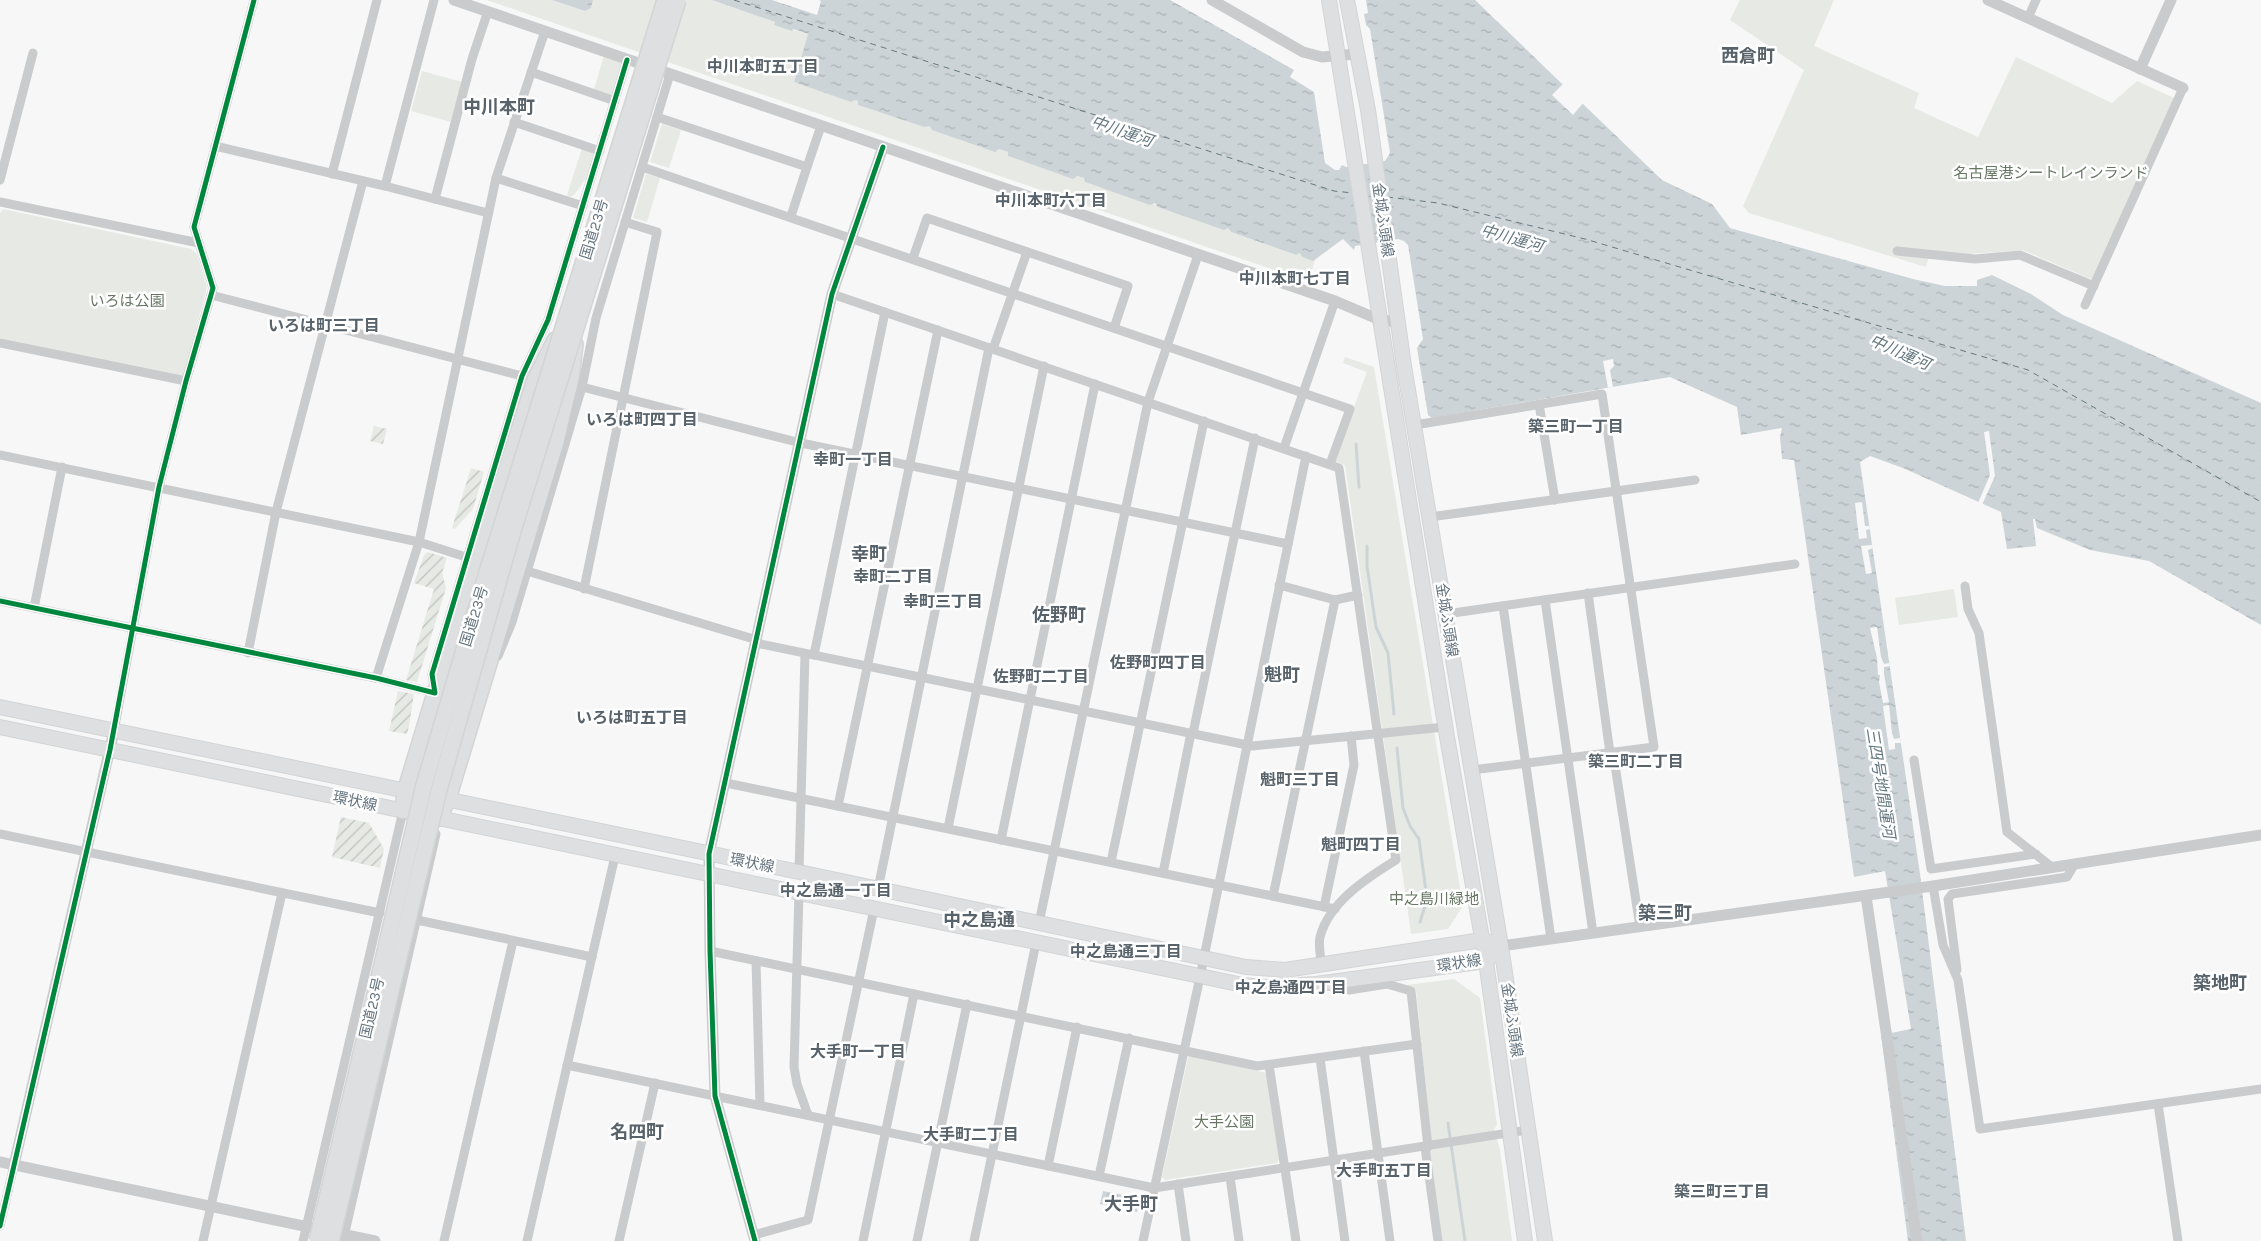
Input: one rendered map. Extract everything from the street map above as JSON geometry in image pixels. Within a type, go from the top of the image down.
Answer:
[{"type":"highway","name":"国道23号","points":[[340,1239],[439,790],[665,0]]},
{"type":"highway","name":"国道23号","points":[[317,1241],[424,785],[572,320],[678,0]]},
{"type":"highway","points":[[403,811],[405,792],[435,693],[535,380],[572,320]]},
{"type":"highway","points":[[440,818],[448,799],[556,442],[571,378],[572,320]]},
{"type":"main road","name":"金城ふ頭線","points":[[1329,0],[1445,727],[1486,961],[1525,1241]]},
{"type":"main road","name":"金城ふ頭線","points":[[1347,0],[1368,110],[1392,284],[1501,946],[1545,1241]]},
{"type":"main road","name":"環状線","points":[[0,707],[799,872],[1202,958],[1266,969],[1285,970],[1482,940],[1501,946],[1486,961],[1316,984],[1263,987],[1200,977],[0,727]]},
{"type":"street","points":[[0,1226],[110,750],[159,487],[186,381],[213,288],[194,227],[254,0]]},
{"type":"street","points":[[332,174],[377,0]]},
{"type":"street","points":[[385,186],[434,0]]},
{"type":"street","points":[[454,0],[1335,301],[1380,320],[1398,322]]},
{"type":"street","points":[[1212,0],[1303,52],[1322,57],[1356,54]]},
{"type":"street","points":[[1988,0],[2183,88],[2085,305]]},
{"type":"street","points":[[2028,18],[2036,0]]},
{"type":"street","points":[[2140,69],[2171,0]]},
{"type":"street","points":[[435,199],[472,60],[488,11]]},
{"type":"street","points":[[376,678],[419,542],[496,178],[545,31]]},
{"type":"street","points":[[0,180],[33,53]]},
{"type":"street","points":[[0,602],[376,678],[435,693],[432,674],[466,557],[522,376],[548,320],[627,60]]},
{"type":"street","points":[[531,72],[615,101]]},
{"type":"street","points":[[478,700],[512,622],[582,387],[596,318],[670,74]]},
{"type":"street","points":[[657,117],[807,167]]},
{"type":"street","points":[[514,122],[600,151]]},
{"type":"street","points":[[791,216],[821,126]]},
{"type":"street","points":[[215,146],[385,186],[488,213]]},
{"type":"street","points":[[874,909],[808,1220],[754,1238],[715,1096],[710,951],[710,854],[832,294],[883,147]]},
{"type":"street","points":[[642,167],[791,216],[1350,409],[1330,464]]},
{"type":"street","points":[[496,178],[583,206]]},
{"type":"street","points":[[248,653],[276,512],[363,181]]},
{"type":"street","points":[[0,202],[199,243]]},
{"type":"street","points":[[913,258],[927,218],[1128,286],[1114,328]]},
{"type":"street","points":[[584,588],[657,232],[625,222]]},
{"type":"street","points":[[878,889],[991,349],[1027,252]]},
{"type":"street","points":[[1897,252],[1975,259],[2020,255],[2094,286]]},
{"type":"street","points":[[1040,923],[1148,402],[1198,255]]},
{"type":"street","points":[[832,294],[1339,468],[1396,860],[1367,878],[1335,909],[1325,925],[1320,939],[1321,965]]},
{"type":"street","points":[[211,295],[522,376]]},
{"type":"street","points":[[1284,448],[1335,301]]},
{"type":"street","points":[[799,872],[801,798],[810,654],[885,312]]},
{"type":"street","points":[[838,806],[938,330]]},
{"type":"street","points":[[0,343],[186,381]]},
{"type":"street","points":[[948,828],[1044,366]]},
{"type":"street","points":[[1001,840],[1096,384]]},
{"type":"street","points":[[582,387],[801,443],[1288,544]]},
{"type":"street","points":[[1415,426],[1602,394],[1654,747],[1472,770]]},
{"type":"street","points":[[1539,404],[1555,500]]},
{"type":"street","points":[[1111,862],[1204,421]]},
{"type":"street","points":[[1163,873],[1255,438]]},
{"type":"street","points":[[0,455],[419,542],[466,557]]},
{"type":"street","points":[[1143,1241],[1200,977],[1202,958],[1306,456]]},
{"type":"street","points":[[34,608],[62,467]]},
{"type":"street","points":[[1430,517],[1695,480]]},
{"type":"street","points":[[1446,614],[1795,564]]},
{"type":"street","points":[[527,572],[757,642],[922,678],[1246,744],[1445,727]]},
{"type":"street","points":[[1280,585],[1335,600],[1358,595]]},
{"type":"street","points":[[1965,586],[1968,609],[1979,633],[2007,832],[2053,868]]},
{"type":"street","points":[[1588,594],[1611,752],[1640,927]]},
{"type":"street","points":[[1273,896],[1335,600]]},
{"type":"street","points":[[1545,600],[1593,933]]},
{"type":"street","points":[[1503,606],[1551,939]]},
{"type":"street","points":[[1324,907],[1354,766],[1351,736]]},
{"type":"street","points":[[1914,760],[1931,869],[2036,854]]},
{"type":"street","points":[[726,782],[1335,909]]},
{"type":"street","points":[[303,1241],[403,811]]},
{"type":"street","points":[[340,1239],[440,818]]},
{"type":"street","points":[[0,834],[380,913]]},
{"type":"street","points":[[1501,946],[1866,896],[2261,835]]},
{"type":"street","points":[[527,1241],[615,856]]},
{"type":"street","points":[[2074,865],[2067,878],[1952,894],[1948,899],[1980,1129],[2261,1089]]},
{"type":"street","points":[[1933,886],[1943,945],[1958,980]]},
{"type":"street","points":[[203,1241],[282,893]]},
{"type":"street","points":[[799,893],[794,1067],[797,1084],[808,1115]]},
{"type":"street","points":[[1866,896],[1917,1241]]},
{"type":"street","points":[[417,920],[592,957]]},
{"type":"street","points":[[444,1241],[512,941]]},
{"type":"street","points":[[974,1241],[1036,943]]},
{"type":"street","points":[[710,951],[1256,1066],[1417,1044]]},
{"type":"street","points":[[756,961],[760,1105]]},
{"type":"street","points":[[1316,984],[1349,990],[1387,984],[1411,992],[1438,1241]]},
{"type":"street","points":[[863,1241],[914,994]]},
{"type":"street","points":[[917,1241],[967,1004]]},
{"type":"street","points":[[1048,1166],[1077,1027]]},
{"type":"street","points":[[1099,1176],[1129,1038]]},
{"type":"street","points":[[1364,1051],[1390,1241]]},
{"type":"street","points":[[1320,1058],[1345,1241]]},
{"type":"street","points":[[567,1065],[1154,1188],[1456,1143],[1528,1130]]},
{"type":"street","points":[[1270,1065],[1296,1241]]},
{"type":"street","points":[[619,1241],[655,1083]]},
{"type":"street","points":[[2158,1104],[2178,1241]]},
{"type":"street","points":[[0,1162],[307,1225],[340,1239],[375,1241]]},
{"type":"street","points":[[1230,1177],[1239,1241]]},
{"type":"street","points":[[1178,1184],[1186,1241]]},
{"type":"green space","points":[[487,0],[552,0],[585,11],[591,8],[593,0],[712,0],[775,22],[774,25],[808,34],[794,82],[858,101],[858,105],[924,127],[928,125],[1008,152],[1008,156],[1073,178],[1077,176],[1084,178],[1085,182],[1228,228],[1231,232],[1295,255],[1300,253],[1313,261],[1315,259],[1309,282]]},
{"type":"green space","name":"名古屋港シートレインランド","points":[[1740,0],[1834,0],[1814,46],[1919,93],[1914,108],[1978,137],[2016,57],[2112,103],[2137,81],[2174,98],[2093,280],[2023,250],[1929,257],[1926,267],[1749,213],[1743,206],[1804,70],[1730,20]]},
{"type":"green space","points":[[605,52],[627,60],[615,101],[593,93]]},
{"type":"green space","points":[[422,71],[462,82],[451,122],[411,111]]},
{"type":"green space","points":[[662,124],[681,130],[669,168],[650,162]]},
{"type":"green space","points":[[582,148],[597,153],[593,169],[574,195],[570,197],[567,195]]},
{"type":"green space","points":[[646,174],[660,178],[647,222],[633,218]]},
{"type":"green space","name":"いろは公園","points":[[3,209],[191,249],[197,254],[207,287],[184,375],[179,377],[0,338],[0,213]]},
{"type":"green space","name":"中之島川緑地","points":[[1345,357],[1374,367],[1463,906],[1448,929],[1411,934],[1345,465],[1334,461],[1367,372],[1343,363]]},
{"type":"green space","points":[[374,426],[387,429],[383,444],[370,441]]},
{"type":"green space","points":[[471,468],[484,472],[473,509],[455,529],[452,528]]},
{"type":"green space","points":[[428,552],[447,558],[442,573],[446,588],[417,682],[406,680],[434,589],[414,583],[424,555]]},
{"type":"green space","points":[[1954,589],[1958,617],[1899,625],[1895,598]]},
{"type":"green space","points":[[398,691],[414,694],[407,734],[389,731]]},
{"type":"green space","points":[[341,817],[369,823],[384,849],[380,868],[332,857]]},
{"type":"green space","points":[[1454,979],[1480,998],[1497,1125],[1494,1129],[1500,1150],[1512,1241],[1441,1241],[1429,1162],[1431,1136],[1416,990],[1407,985]]},
{"type":"green space","name":"大手公園","points":[[1191,1055],[1266,1073],[1279,1159],[1277,1163],[1165,1180],[1162,1177],[1188,1058]]},
{"type":"water","points":[[552,0],[593,0],[591,8],[585,11]]},
{"type":"water","points":[[712,0],[772,0],[817,15],[821,1],[819,0],[1170,0],[1294,70],[1290,77],[1314,92],[1325,163],[1335,170],[1339,170],[1342,165],[1346,167],[1385,161],[1390,153],[1370,29],[1366,25],[1364,14],[1368,13],[1366,0],[1475,0],[1662,180],[1712,204],[1730,228],[1913,279],[1945,286],[1977,286],[1977,280],[1992,275],[2031,294],[2063,315],[2261,403],[2261,625],[2149,561],[2090,550],[2037,528],[2035,519],[2033,519],[2036,546],[2007,549],[2001,512],[1903,468],[1870,456],[1860,462],[1920,874],[1966,1241],[1908,1241],[1881,1035],[1911,1029],[1885,871],[1854,877],[1794,460],[1782,459],[1780,437],[1782,428],[1741,435],[1737,407],[1670,377],[1432,418],[1428,415],[1417,348],[1423,339],[1408,245],[1404,241],[1398,239],[1355,246],[1354,250],[1343,239],[1313,261],[1302,257],[1300,253],[1296,255],[1231,232],[1228,228],[1224,230],[1158,207],[1155,203],[1150,205],[1085,182],[1084,178],[1077,176],[1073,179],[1008,156],[1008,152],[999,149],[995,152],[932,130],[930,126],[924,127],[858,105],[858,101],[851,102],[794,82],[808,34],[774,25],[775,22]]},
{"type":"water","points":[[1103,1191],[1140,1198],[1137,1212],[1100,1204]]},
{"type":"pier","points":[[1563,84],[1583,103],[1573,115],[1552,95]]},
{"type":"pier","points":[[1613,359],[1614,366],[1610,370],[1613,387],[1608,388],[1603,361]]},
{"type":"pier","points":[[1989,431],[1995,476],[1982,505],[1978,503],[1990,475],[1984,432]]},
{"type":"pier","points":[[1862,502],[1865,526],[1869,526],[1870,529],[1866,530],[1867,538],[1859,539],[1855,503]]},
{"type":"pier","points":[[1872,545],[1873,548],[1868,550],[1872,573],[1866,574],[1861,546]]},
{"type":"pier","points":[[1877,627],[1881,657],[1884,664],[1889,663],[1890,666],[1884,667],[1889,702],[1883,703],[1879,682],[1880,675],[1878,675],[1877,658],[1870,628]]},
{"type":"pier","points":[[1889,705],[1892,733],[1894,739],[1900,738],[1901,743],[1895,743],[1895,749],[1889,750],[1883,706]]},
{"type":"waterway","points":[[1356,444],[1359,487]]},
{"type":"waterway","points":[[1367,546],[1367,566],[1376,627],[1388,653],[1394,714]]},
{"type":"waterway","points":[[1397,748],[1403,808],[1410,826],[1419,839],[1427,899],[1420,922]]},
{"type":"waterway","points":[[1448,1123],[1465,1241]]},
{"type":"ferry route","points":[[734,0],[1334,191],[1353,193]]},
{"type":"ferry route","points":[[1387,197],[1438,203],[1585,239],[2028,370],[2261,502]]},
{"type":"cycle path","points":[[0,1226],[110,750],[159,487],[186,381],[213,288],[194,227],[254,0]]},
{"type":"cycle path","points":[[0,601],[376,678],[435,693],[432,674],[522,376],[548,320],[627,60]]},
{"type":"cycle path","points":[[755,1241],[715,1096],[709,854],[832,294],[883,147]]},
{"type":"district","name":"西倉町","points":[[1748,56]]},
{"type":"district","name":"中川本町五丁目","points":[[763,66]]},
{"type":"district","name":"中川本町","points":[[499,107]]},
{"type":"district","name":"中川本町六丁目","points":[[1051,200]]},
{"type":"district","name":"中川本町七丁目","points":[[1295,278]]},
{"type":"district","name":"いろは町三丁目","points":[[324,325]]},
{"type":"district","name":"いろは町四丁目","points":[[642,419]]},
{"type":"district","name":"築三町一丁目","points":[[1576,426]]},
{"type":"district","name":"幸町一丁目","points":[[853,459]]},
{"type":"district","name":"幸町","points":[[869,554]]},
{"type":"district","name":"幸町二丁目","points":[[893,576]]},
{"type":"district","name":"幸町三丁目","points":[[943,601]]},
{"type":"district","name":"佐野町","points":[[1059,615]]},
{"type":"district","name":"佐野町四丁目","points":[[1158,662]]},
{"type":"district","name":"魁町","points":[[1282,675]]},
{"type":"district","name":"佐野町二丁目","points":[[1041,676]]},
{"type":"district","name":"いろは町五丁目","points":[[632,717]]},
{"type":"district","name":"築三町二丁目","points":[[1636,761]]},
{"type":"district","name":"魁町三丁目","points":[[1300,779]]},
{"type":"district","name":"魁町四丁目","points":[[1361,844]]},
{"type":"district","name":"中之島通一丁目","points":[[836,890]]},
{"type":"district","name":"築三町","points":[[1665,913]]},
{"type":"district","name":"中之島通","points":[[979,920]]},
{"type":"district","name":"中之島通三丁目","points":[[1126,951]]},
{"type":"district","name":"築地町","points":[[2220,983]]},
{"type":"district","name":"中之島通四丁目","points":[[1291,987]]},
{"type":"district","name":"大手町一丁目","points":[[858,1051]]},
{"type":"district","name":"名四町","points":[[637,1132]]},
{"type":"district","name":"大手町二丁目","points":[[971,1134]]},
{"type":"district","name":"大手町五丁目","points":[[1384,1170]]},
{"type":"district","name":"築三町三丁目","points":[[1722,1191]]},
{"type":"district","name":"大手町","points":[[1131,1204]]},
{"type":"water label","name":"中川運河","points":[[1122,131]]},
{"type":"water label","name":"中川運河","points":[[1512,238]]},
{"type":"water label","name":"中川運河","points":[[1900,352]]},
{"type":"water label","name":"三四号地間運河","points":[[1881,783]]}]
